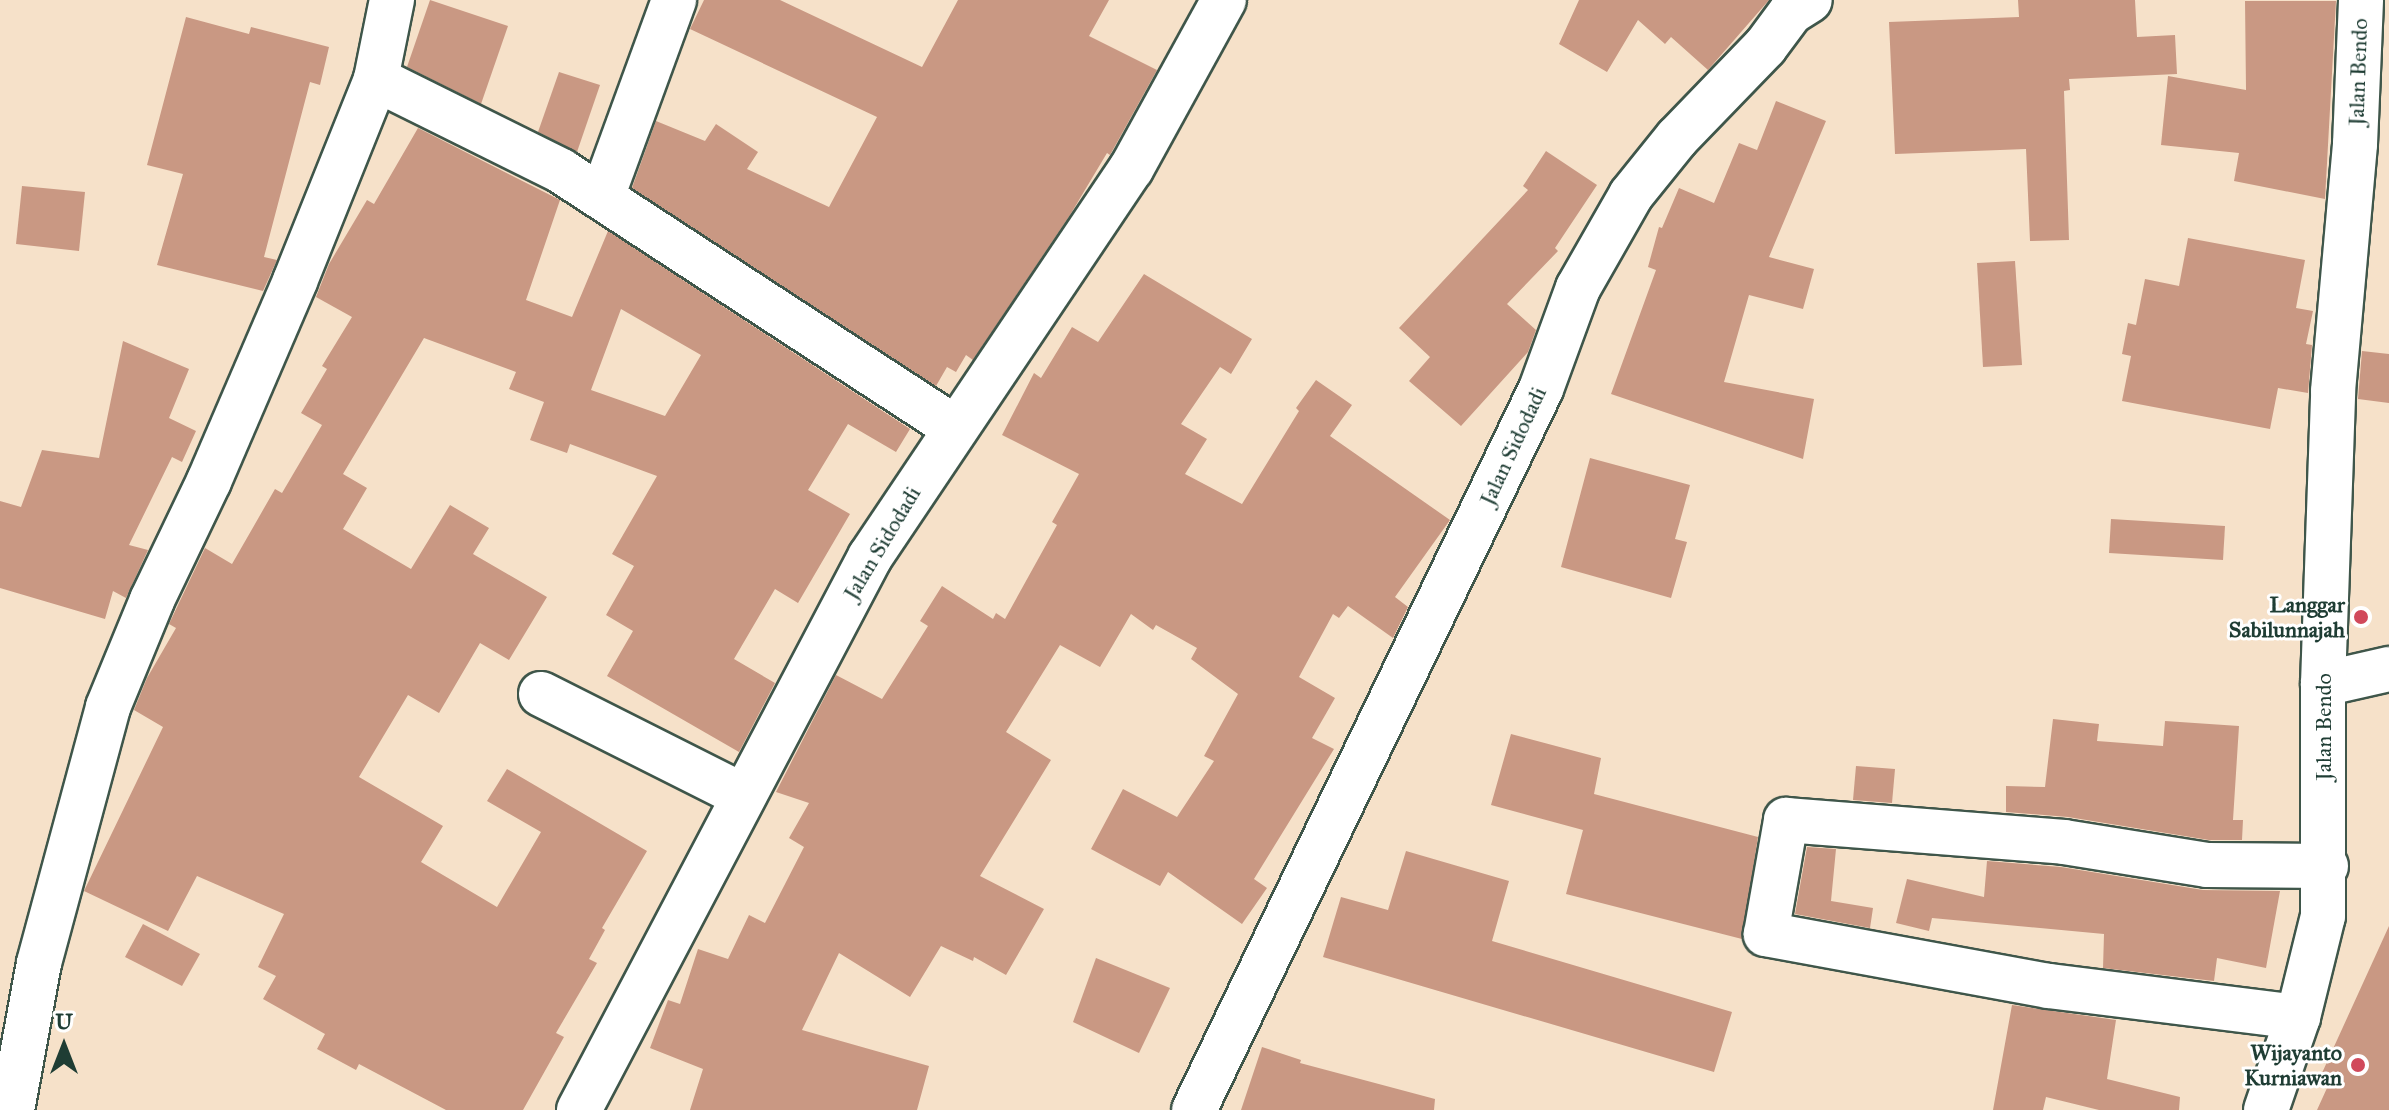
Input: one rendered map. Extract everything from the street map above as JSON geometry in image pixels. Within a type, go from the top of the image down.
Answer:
[{"type":"street","points":[[12,1110],[39,963],[108,707],[152,600],[209,481],[295,281],[376,79],[392,0]]},
{"type":"street","points":[[602,197],[674,0]]},
{"type":"street","name":"Jalan Sidodadi","points":[[579,1110],[742,795],[870,557],[1131,169],[1224,0]]},
{"type":"street","name":"Jalan Sidodadi","points":[[1194,1110],[1541,389],[1578,288],[1640,184],[1677,138],[1765,47],[1791,12],[1810,0]]},
{"type":"street","name":"Jalan Bendo","points":[[2266,1110],[2298,1017],[2323,916],[2326,866],[2323,684],[2333,391],[2372,138],[2361,0]]},
{"type":"street","points":[[376,79],[561,171],[955,428]]},
{"type":"street","points":[[2323,684],[2389,669]]},
{"type":"street","points":[[541,694],[742,795]]},
{"type":"street","points":[[2298,1017],[2048,986],[1766,934],[1786,820],[2064,842],[2207,865],[2326,866]]},
{"type":"building","points":[[430,0],[508,26],[481,104],[407,67]]},
{"type":"building","points":[[704,0],[780,0],[922,67],[958,0],[1109,0],[1089,36],[1157,70],[1110,155],[1107,153],[1070,215],[973,360],[966,355],[956,372],[947,367],[936,386],[632,188],[656,121],[705,141],[716,124],[758,152],[747,169],[829,207],[877,117],[690,29]]},
{"type":"building","points":[[1579,0],[1769,0],[1708,70],[1671,37],[1665,44],[1638,20],[1607,72],[1559,44]]},
{"type":"building","points":[[2018,0],[2135,0],[2137,37],[2175,35],[2177,74],[2069,79],[2070,90],[2064,91],[2069,240],[2030,241],[2026,149],[1895,154],[1889,22],[2019,17]]},
{"type":"building","points":[[2245,1],[2336,1],[2325,199],[2234,181],[2239,153],[2161,145],[2168,76],[2246,90]]},
{"type":"building","points":[[186,17],[249,34],[251,27],[329,47],[320,85],[310,82],[264,257],[277,260],[263,291],[157,265],[183,174],[147,165]]},
{"type":"building","points":[[559,72],[600,85],[577,152],[538,132]]},
{"type":"building","points":[[1776,101],[1826,121],[1769,257],[1814,269],[1803,309],[1749,295],[1724,382],[1814,399],[1803,459],[1611,394],[1656,270],[1648,267],[1659,227],[1662,228],[1679,188],[1714,203],[1739,143],[1757,150]]},
{"type":"building","points":[[418,128],[560,200],[526,300],[572,317],[608,231],[910,429],[896,452],[848,424],[808,490],[850,514],[798,603],[775,589],[734,659],[775,683],[739,752],[607,676],[633,631],[606,615],[634,566],[612,554],[657,476],[570,444],[567,453],[530,440],[544,402],[509,389],[516,372],[424,338],[343,474],[367,488],[343,529],[411,569],[450,505],[489,528],[473,554],[547,597],[509,660],[480,643],[439,713],[408,695],[359,777],[443,826],[421,862],[497,907],[541,832],[487,801],[507,769],[647,851],[602,928],[605,930],[589,959],[597,963],[556,1033],[564,1037],[523,1110],[446,1110],[359,1064],[356,1070],[317,1049],[325,1034],[263,999],[276,976],[258,967],[284,914],[197,876],[168,931],[84,891],[163,727],[134,710],[147,678],[176,628],[169,624],[205,548],[232,564],[275,489],[282,493],[322,425],[301,413],[327,369],[322,366],[352,317],[316,297],[329,264],[367,200],[374,204]],"holes":[[[621,309],[701,355],[665,416],[591,390]]]},
{"type":"building","points":[[1546,151],[1597,185],[1555,248],[1558,251],[1507,304],[1536,330],[1528,352],[1461,426],[1409,381],[1430,357],[1399,328],[1528,190],[1523,186]]},
{"type":"building","points":[[22,186],[85,192],[79,251],[16,244]]},
{"type":"building","points":[[2188,238],[2305,260],[2296,308],[2313,311],[2306,344],[2312,345],[2308,393],[2278,388],[2270,429],[2122,401],[2131,356],[2122,354],[2128,323],[2136,325],[2145,279],[2179,286]]},
{"type":"building","points":[[2015,261],[2022,365],[1983,367],[1977,263]]},
{"type":"building","points":[[1144,274],[1252,339],[1231,374],[1220,367],[1181,424],[1207,439],[1185,474],[1242,504],[1299,411],[1296,408],[1316,380],[1352,405],[1330,436],[1450,520],[1395,597],[1408,607],[1393,638],[1348,606],[1339,618],[1333,614],[1299,677],[1335,698],[1312,738],[1334,749],[1254,879],[1267,888],[1242,924],[1168,872],[1160,886],[1091,849],[1123,789],[1177,817],[1214,761],[1204,756],[1238,694],[1191,659],[1197,648],[1156,625],[1153,630],[1131,614],[1100,667],[1060,645],[1006,732],[1051,760],[980,876],[1044,909],[1006,975],[974,957],[973,961],[941,946],[910,997],[839,953],[802,1030],[929,1066],[917,1110],[690,1110],[703,1069],[650,1048],[668,1000],[680,1004],[698,949],[728,959],[749,915],[765,923],[804,847],[789,838],[809,803],[776,792],[836,675],[882,699],[928,626],[920,621],[942,586],[993,619],[996,613],[1005,619],[1057,525],[1052,522],[1079,474],[1002,435],[1034,373],[1041,378],[1072,327],[1098,342]]},
{"type":"building","points":[[123,341],[189,369],[169,418],[196,431],[182,462],[172,457],[129,545],[148,550],[126,598],[113,591],[105,619],[0,588],[0,501],[21,507],[42,450],[99,458]]},
{"type":"building","points":[[2362,351],[2389,354],[2389,403],[2358,399]]},
{"type":"building","points":[[1590,458],[1690,485],[1675,539],[1687,542],[1671,598],[1561,567]]},
{"type":"building","points":[[2111,519],[2225,526],[2223,560],[2109,553]]},
{"type":"building","points":[[2053,719],[2099,724],[2097,741],[2163,746],[2165,721],[2239,726],[2233,820],[2243,820],[2242,840],[2209,840],[2068,817],[2006,812],[2006,786],[2045,787]]},
{"type":"building","points":[[1511,734],[1601,758],[1594,794],[1758,837],[1742,939],[1566,894],[1583,830],[1491,805]]},
{"type":"building","points":[[1856,766],[1895,769],[1892,803],[1853,800]]},
{"type":"building","points":[[1807,847],[1836,849],[1831,901],[1873,908],[1870,928],[1795,914]]},
{"type":"building","points":[[1406,851],[1509,881],[1492,941],[1732,1012],[1714,1072],[1323,957],[1341,897],[1388,910]]},
{"type":"building","points":[[1987,861],[2061,867],[2203,890],[2280,891],[2266,968],[2217,958],[2214,981],[2103,968],[2104,934],[1932,918],[1929,931],[1896,923],[1907,879],[1984,897]]},
{"type":"building","points":[[143,924],[200,954],[182,986],[125,957]]},
{"type":"building","points":[[2389,926],[2389,1110],[2317,1110],[2332,1077],[2322,1073]]},
{"type":"building","points":[[1096,958],[1170,988],[1139,1053],[1073,1022]]},
{"type":"building","points":[[2012,1005],[2116,1020],[2107,1079],[2180,1097],[2179,1110],[2099,1110],[2046,1097],[2043,1110],[1993,1110]]},
{"type":"building","points":[[1262,1047],[1301,1060],[1300,1063],[1435,1099],[1434,1110],[1241,1110]]},
{"type":"place","name":"Langgar Sabilunnajah","points":[[2361,617]]},
{"type":"place","name":"Wijayanto Kurniawan","points":[[2358,1065]]}]
